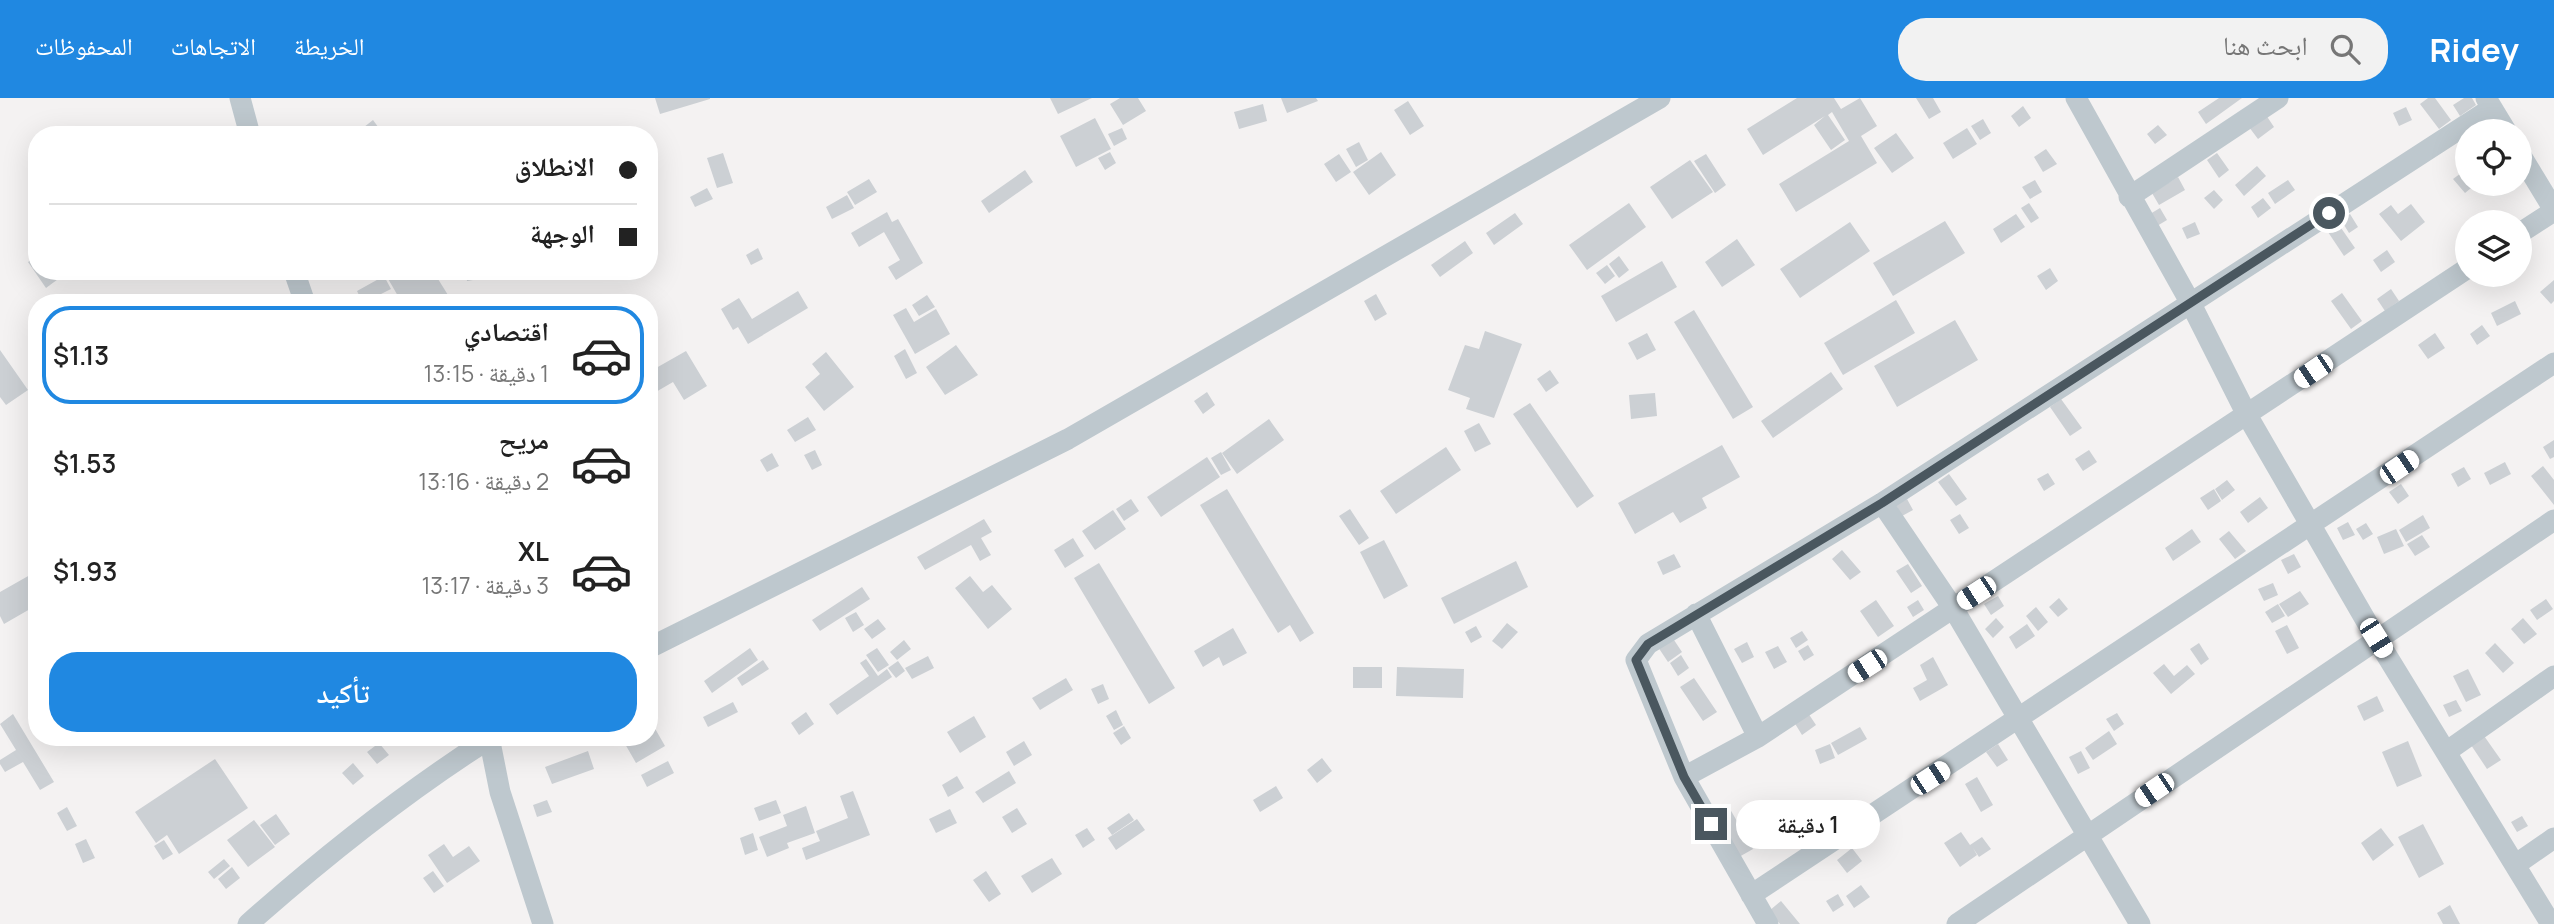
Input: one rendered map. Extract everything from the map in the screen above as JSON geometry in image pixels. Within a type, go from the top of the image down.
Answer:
[{"type":"street","points":[[240,98],[248,126]]},
{"type":"street","points":[[658,644],[1068,439],[1660,98]]},
{"type":"street","points":[[2076,98],[2190,302],[2247,415],[2376,638],[2551,924]]},
{"type":"street","points":[[2129,197],[2278,98]]},
{"type":"street","points":[[1769,924],[1684,777],[1636,660],[1648,644],[1882,503],[2489,103],[2499,119]]},
{"type":"street","points":[[2532,174],[2554,210],[2532,225]]},
{"type":"street","points":[[1684,777],[1758,737],[2455,277]]},
{"type":"street","points":[[1751,895],[2019,720],[2554,363]]},
{"type":"street","points":[[1882,503],[1953,608],[2140,924]]},
{"type":"street","points":[[1957,924],[2554,520]]},
{"type":"street","points":[[1696,614],[1758,737]]},
{"type":"street","points":[[2446,751],[2554,676]]},
{"type":"street","points":[[248,924],[326,855],[476,746]]},
{"type":"street","points":[[492,746],[500,792],[543,924]]},
{"type":"street","points":[[2515,865],[2554,838]]},
{"type":"building","points":[[655,98],[710,98],[710,99],[660,114]]},
{"type":"building","points":[[1050,98],[1092,98],[1058,114]]},
{"type":"building","points":[[1120,98],[1138,98],[1146,111],[1123,125],[1110,104]]},
{"type":"building","points":[[1281,98],[1316,98],[1318,101],[1287,113]]},
{"type":"building","points":[[1797,98],[1834,98],[1841,109],[1860,98],[1877,126],[1861,136],[1877,163],[1796,212],[1779,184],[1849,141],[1832,112],[1828,115],[1845,140],[1831,150],[1814,125],[1825,116],[1763,155],[1747,129]]},
{"type":"building","points":[[1916,98],[1933,98],[1941,112],[1929,119]]},
{"type":"building","points":[[2219,98],[2242,98],[2206,124],[2198,112]]},
{"type":"building","points":[[2428,98],[2435,98],[2451,120],[2439,129],[2420,104]]},
{"type":"building","points":[[2464,98],[2472,98],[2476,105],[2460,116],[2453,105]]},
{"type":"building","points":[[1408,101],[1424,126],[1410,135],[1394,110]]},
{"type":"building","points":[[1263,104],[1267,121],[1239,129],[1234,112]]},
{"type":"building","points":[[2023,106],[2031,118],[2019,127],[2011,116]]},
{"type":"building","points":[[2406,107],[2412,120],[2399,126],[2393,113]]},
{"type":"building","points":[[2266,115],[2274,127],[2258,139],[2249,127]]},
{"type":"building","points":[[1095,118],[1111,149],[1076,167],[1060,136]]},
{"type":"building","points":[[1983,119],[1991,133],[1980,140],[1971,126]]},
{"type":"building","points":[[373,120],[377,126],[365,126]]},
{"type":"building","points":[[2158,125],[2167,135],[2155,144],[2147,134]]},
{"type":"building","points":[[1122,128],[1127,139],[1114,146],[1108,134]]},
{"type":"building","points":[[1967,128],[1977,144],[1953,159],[1943,143]]},
{"type":"building","points":[[1896,133],[1914,158],[1892,173],[1874,148]]},
{"type":"building","points":[[1359,142],[1368,160],[1356,167],[1346,149]]},
{"type":"building","points":[[2046,149],[2057,164],[2043,172],[2034,157]]},
{"type":"building","points":[[1110,152],[1116,163],[1105,170],[1098,158]]},
{"type":"building","points":[[1381,152],[1396,175],[1369,195],[1353,172]]},
{"type":"building","points":[[723,153],[733,183],[717,188],[707,158]]},
{"type":"building","points":[[2217,153],[2229,170],[2219,178],[2207,160]]},
{"type":"building","points":[[1339,154],[1351,172],[1336,182],[1324,164]]},
{"type":"building","points":[[1706,154],[1726,185],[1715,193],[1694,161]]},
{"type":"building","points":[[1690,160],[1713,192],[1672,219],[1650,187]]},
{"type":"building","points":[[2257,166],[2266,176],[2244,196],[2235,185]]},
{"type":"building","points":[[1025,170],[1033,182],[989,213],[981,201]]},
{"type":"building","points":[[2178,177],[2185,190],[2159,205],[2152,193]]},
{"type":"building","points":[[869,179],[877,192],[855,205],[847,192]]},
{"type":"building","points":[[2035,180],[2042,192],[2030,199],[2022,187]]},
{"type":"building","points":[[2288,180],[2295,190],[2275,204],[2268,193]]},
{"type":"building","points":[[707,188],[713,199],[695,207],[690,197]]},
{"type":"building","points":[[2214,190],[2223,200],[2214,209],[2204,198]]},
{"type":"building","points":[[847,195],[854,208],[832,219],[826,207]]},
{"type":"building","points":[[2263,198],[2271,208],[2258,218],[2251,207]]},
{"type":"building","points":[[1629,203],[1646,227],[1587,270],[1569,245]]},
{"type":"building","points":[[2029,203],[2039,218],[2031,223],[2021,208]]},
{"type":"building","points":[[2411,204],[2425,222],[2401,241],[2379,214],[2391,205],[2398,214]]},
{"type":"building","points":[[2160,208],[2167,220],[2157,226],[2150,214]]},
{"type":"building","points":[[887,212],[892,222],[898,219],[923,263],[896,280],[888,267],[900,260],[884,232],[859,247],[851,233]]},
{"type":"building","points":[[1515,213],[1523,224],[1494,245],[1486,233]]},
{"type":"building","points":[[2016,214],[2025,227],[2001,243],[1993,229]]},
{"type":"building","points":[[2350,214],[2358,227],[2349,233],[2341,220]]},
{"type":"building","points":[[1945,221],[1965,253],[1893,296],[1873,263]]},
{"type":"building","points":[[1850,222],[1870,251],[1800,298],[1780,269]]},
{"type":"building","points":[[2195,222],[2200,234],[2187,239],[2182,228]]},
{"type":"building","points":[[2339,225],[2355,248],[2344,256],[2328,232]]},
{"type":"building","points":[[1737,239],[1755,265],[1722,287],[1705,262]]},
{"type":"building","points":[[1465,241],[1473,253],[1440,277],[1431,265]]},
{"type":"building","points":[[758,248],[763,259],[751,265],[746,255]]},
{"type":"building","points":[[2387,250],[2395,262],[2381,272],[2373,260]]},
{"type":"building","points":[[1619,256],[1629,270],[1619,278],[1609,264]]},
{"type":"building","points":[[1662,261],[1677,287],[1616,322],[1601,296]]},
{"type":"building","points":[[1607,265],[1615,276],[1605,284],[1596,273]]},
{"type":"building","points":[[2050,268],[2058,281],[2046,290],[2037,276]]},
{"type":"building","points":[[40,280],[57,280],[46,288]]},
{"type":"building","points":[[377,280],[386,280],[391,289],[381,294],[358,294],[357,291]]},
{"type":"building","points":[[389,280],[439,280],[447,294],[397,294]]},
{"type":"building","points":[[2554,280],[2554,301],[2551,304],[2540,292]]},
{"type":"building","points":[[2391,289],[2399,301],[2385,311],[2377,299]]},
{"type":"building","points":[[798,291],[808,308],[748,344],[738,327],[733,330],[721,309],[739,298],[752,319]]},
{"type":"building","points":[[2342,293],[2362,321],[2351,329],[2331,301]]},
{"type":"building","points":[[1376,294],[1387,314],[1375,321],[1364,301]]},
{"type":"building","points":[[927,295],[935,307],[919,316],[912,305]]},
{"type":"building","points":[[1896,300],[1915,333],[1843,375],[1824,343]]},
{"type":"building","points":[[2515,301],[2521,314],[2497,326],[2491,313]]},
{"type":"building","points":[[906,308],[914,322],[936,309],[950,334],[915,354],[893,315]]},
{"type":"building","points":[[1694,310],[1753,407],[1733,419],[1674,322]]},
{"type":"building","points":[[1955,320],[1978,360],[1897,407],[1874,366]]},
{"type":"building","points":[[2482,325],[2490,336],[2477,345],[2470,334]]},
{"type":"building","points":[[1485,331],[1522,344],[1494,418],[1466,409],[1470,398],[1448,390],[1465,345],[1479,349]]},
{"type":"building","points":[[1647,333],[1656,350],[1637,360],[1628,343]]},
{"type":"building","points":[[2435,333],[2445,348],[2428,359],[2418,345]]},
{"type":"building","points":[[956,345],[978,375],[945,395],[926,367]]},
{"type":"building","points":[[905,349],[917,373],[906,379],[894,356]]},
{"type":"building","points":[[0,350],[28,390],[6,405],[0,397]]},
{"type":"building","points":[[686,351],[707,386],[684,400],[673,382],[658,391],[658,367]]},
{"type":"building","points":[[826,352],[854,387],[824,411],[805,387],[820,374],[812,364]]},
{"type":"building","points":[[1550,370],[1559,383],[1546,392],[1537,379]]},
{"type":"building","points":[[1831,372],[1843,389],[1773,438],[1761,421]]},
{"type":"building","points":[[1207,392],[1215,405],[1203,414],[1194,401]]},
{"type":"building","points":[[1655,393],[1657,416],[1631,419],[1629,395]]},
{"type":"building","points":[[2061,399],[2082,428],[2070,436],[2050,407]]},
{"type":"building","points":[[1530,403],[1594,496],[1577,508],[1513,414]]},
{"type":"building","points":[[808,417],[816,430],[795,442],[787,430]]},
{"type":"building","points":[[1269,419],[1284,440],[1237,474],[1222,453]]},
{"type":"building","points":[[1479,423],[1491,444],[1475,452],[1464,431]]},
{"type":"building","points":[[2554,440],[2554,457],[2550,459],[2543,447]]},
{"type":"building","points":[[1722,445],[1740,477],[1702,498],[1707,508],[1680,523],[1673,512],[1635,534],[1618,503]]},
{"type":"building","points":[[1446,447],[1461,470],[1396,514],[1380,491]]},
{"type":"building","points":[[815,450],[822,465],[812,470],[804,455]]},
{"type":"building","points":[[2089,450],[2097,462],[2083,471],[2075,459]]},
{"type":"building","points":[[1221,452],[1231,470],[1221,475],[1211,458]]},
{"type":"building","points":[[772,453],[779,466],[767,472],[760,460]]},
{"type":"building","points":[[1207,457],[1220,477],[1161,517],[1147,497]]},
{"type":"building","points":[[2505,462],[2511,474],[2490,485],[2484,473]]},
{"type":"building","points":[[2543,466],[2554,480],[2554,505],[2531,476]]},
{"type":"building","points":[[2464,467],[2471,479],[2458,487],[2451,474]]},
{"type":"building","points":[[2048,473],[2055,484],[2044,491],[2037,479]]},
{"type":"building","points":[[1949,474],[1967,499],[1956,506],[1938,482]]},
{"type":"building","points":[[2227,480],[2235,490],[2222,500],[2215,489]]},
{"type":"building","points":[[2401,484],[2409,496],[2398,504],[2389,492]]},
{"type":"building","points":[[1227,489],[1314,633],[1300,642],[1290,625],[1278,633],[1200,505]]},
{"type":"building","points":[[2214,489],[2221,501],[2208,510],[2200,498]]},
{"type":"building","points":[[2260,497],[2268,508],[2248,523],[2240,512]]},
{"type":"building","points":[[1131,499],[1139,511],[1124,521],[1116,509]]},
{"type":"building","points":[[1907,499],[1913,510],[1902,516],[1896,505]]},
{"type":"building","points":[[1350,509],[1369,538],[1359,545],[1339,516]]},
{"type":"building","points":[[1113,510],[1126,529],[1095,550],[1082,531]]},
{"type":"building","points":[[1960,514],[1969,528],[1959,534],[1950,520]]},
{"type":"building","points":[[2423,515],[2430,528],[2406,542],[2399,530]]},
{"type":"building","points":[[984,519],[992,532],[981,538],[991,555],[980,561],[971,545],[925,570],[917,557]]},
{"type":"building","points":[[2348,522],[2355,535],[2343,540],[2337,528]]},
{"type":"building","points":[[2366,523],[2373,534],[2363,540],[2356,529]]},
{"type":"building","points":[[2192,529],[2201,542],[2173,561],[2165,548]]},
{"type":"building","points":[[2396,529],[2404,546],[2384,554],[2377,537]]},
{"type":"building","points":[[2229,531],[2246,551],[2235,559],[2219,539]]},
{"type":"building","points":[[2422,535],[2430,547],[2415,556],[2407,544]]},
{"type":"building","points":[[1073,538],[1084,556],[1065,568],[1054,550]]},
{"type":"building","points":[[1384,540],[1408,586],[1384,599],[1360,552]]},
{"type":"building","points":[[1842,550],[1861,572],[1850,580],[1832,559]]},
{"type":"building","points":[[1674,554],[1681,567],[1663,575],[1657,562]]},
{"type":"building","points":[[2294,554],[2301,567],[2288,574],[2281,560]]},
{"type":"building","points":[[1516,561],[1528,587],[1454,624],[1441,598]]},
{"type":"building","points":[[1099,563],[1175,688],[1149,704],[1074,578]]},
{"type":"building","points":[[1908,564],[1922,586],[1911,593],[1896,571]]},
{"type":"building","points":[[28,576],[28,610],[4,624],[0,616],[0,592]]},
{"type":"building","points":[[970,576],[983,592],[992,585],[1012,609],[988,629],[955,588]]},
{"type":"building","points":[[2273,583],[2278,595],[2264,601],[2258,589]]},
{"type":"building","points":[[862,587],[870,599],[820,631],[812,620]]},
{"type":"building","points":[[2300,591],[2309,604],[2288,617],[2279,604]]},
{"type":"building","points":[[1998,596],[2004,606],[1991,615],[1984,604]]},
{"type":"building","points":[[2059,598],[2068,609],[2058,617],[2049,607]]},
{"type":"building","points":[[2546,599],[2553,609],[2537,620],[2530,610]]},
{"type":"building","points":[[1876,600],[1894,626],[1878,637],[1860,611]]},
{"type":"building","points":[[1918,600],[1924,610],[1913,617],[1907,607]]},
{"type":"building","points":[[2278,604],[2285,616],[2272,623],[2265,612]]},
{"type":"building","points":[[2036,607],[2048,622],[2038,631],[2026,616]]},
{"type":"building","points":[[856,612],[864,625],[853,632],[845,618]]},
{"type":"building","points":[[1996,618],[2004,627],[1993,638],[1985,629]]},
{"type":"building","points":[[2523,618],[2537,634],[2524,644],[2511,629]]},
{"type":"building","points":[[878,619],[886,629],[872,639],[864,629]]},
{"type":"building","points":[[1507,623],[1518,632],[1502,649],[1492,641]]},
{"type":"building","points":[[2027,624],[2035,636],[2016,649],[2009,637]]},
{"type":"building","points":[[2287,625],[2299,648],[2287,654],[2275,631]]},
{"type":"building","points":[[1476,626],[1482,637],[1471,643],[1465,632]]},
{"type":"building","points":[[1233,628],[1247,653],[1223,666],[1219,657],[1203,667],[1194,651]]},
{"type":"building","points":[[1668,631],[1682,652],[1668,662],[1654,641]]},
{"type":"building","points":[[1802,631],[1808,640],[1796,648],[1790,638]]},
{"type":"building","points":[[904,640],[911,649],[897,660],[890,652]]},
{"type":"building","points":[[1747,642],[1754,657],[1742,663],[1734,649]]},
{"type":"building","points":[[2199,643],[2209,659],[2201,665],[2190,649]]},
{"type":"building","points":[[2495,643],[2514,663],[2503,673],[2485,653]]},
{"type":"building","points":[[1808,645],[1814,655],[1804,661],[1798,651]]},
{"type":"building","points":[[1778,646],[1787,662],[1774,669],[1765,652]]},
{"type":"building","points":[[750,648],[758,660],[712,693],[704,681]]},
{"type":"building","points":[[877,648],[889,665],[878,672],[866,655]]},
{"type":"building","points":[[1681,655],[1689,668],[1678,676],[1670,663]]},
{"type":"building","points":[[928,656],[934,668],[912,679],[905,668]]},
{"type":"building","points":[[1933,657],[1948,685],[1920,701],[1913,688],[1927,680],[1920,665]]},
{"type":"building","points":[[866,659],[878,676],[887,669],[892,677],[837,715],[829,704],[869,676],[860,663]]},
{"type":"building","points":[[763,660],[769,669],[742,686],[737,678]]},
{"type":"building","points":[[898,661],[905,671],[896,678],[888,668]]},
{"type":"building","points":[[2164,664],[2174,676],[2187,665],[2195,674],[2171,694],[2153,673]]},
{"type":"building","points":[[1353,667],[1382,667],[1382,688],[1353,688]]},
{"type":"building","points":[[1397,667],[1464,669],[1463,698],[1396,696]]},
{"type":"building","points":[[2468,669],[2481,695],[2466,702],[2453,676]]},
{"type":"building","points":[[1066,678],[1073,690],[1040,710],[1032,698]]},
{"type":"building","points":[[1694,678],[1717,712],[1703,721],[1680,687]]},
{"type":"building","points":[[1103,684],[1109,699],[1098,704],[1091,689]]},
{"type":"building","points":[[2377,696],[2384,711],[2364,721],[2357,706]]},
{"type":"building","points":[[2456,700],[2462,711],[2449,717],[2443,705]]},
{"type":"building","points":[[733,702],[738,712],[708,727],[703,717]]},
{"type":"building","points":[[1116,710],[1123,725],[1114,730],[1106,716]]},
{"type":"building","points":[[806,712],[814,724],[799,735],[791,723]]},
{"type":"building","points":[[1808,713],[1816,725],[1802,735],[1794,722]]},
{"type":"building","points":[[2117,713],[2124,724],[2114,731],[2106,719]]},
{"type":"building","points":[[13,714],[28,739],[28,746],[32,746],[54,782],[40,790],[23,762],[5,772],[0,760],[16,750],[0,724]]},
{"type":"building","points":[[974,716],[986,737],[960,753],[947,732]]},
{"type":"building","points":[[1124,726],[1131,738],[1121,745],[1113,733]]},
{"type":"building","points":[[1860,727],[1867,739],[1838,755],[1831,743]]},
{"type":"building","points":[[2109,731],[2117,744],[2093,760],[2085,748]]},
{"type":"building","points":[[2482,733],[2501,760],[2487,769],[2469,742]]},
{"type":"building","points":[[658,734],[665,746],[636,763],[626,746],[658,746]]},
{"type":"building","points":[[1024,741],[1032,755],[1014,766],[1006,752]]},
{"type":"building","points":[[2408,741],[2422,776],[2397,787],[2382,752]]},
{"type":"building","points":[[1830,744],[1835,758],[1820,764],[1815,750]]},
{"type":"building","points":[[1998,744],[2008,760],[1997,767],[1986,752]]},
{"type":"building","points":[[375,746],[382,746],[389,755],[377,764],[367,752]]},
{"type":"building","points":[[588,751],[594,769],[552,784],[545,767]]},
{"type":"building","points":[[2081,751],[2090,768],[2078,774],[2069,757]]},
{"type":"building","points":[[1322,758],[1332,771],[1317,783],[1307,770]]},
{"type":"building","points":[[215,759],[248,808],[179,854],[167,835],[156,843],[135,812]]},
{"type":"building","points":[[668,761],[674,773],[647,787],[641,775]]},
{"type":"building","points":[[353,763],[364,776],[353,785],[342,773]]},
{"type":"building","points":[[1009,771],[1016,783],[983,803],[975,792]]},
{"type":"building","points":[[957,776],[964,788],[948,797],[942,785]]},
{"type":"building","points":[[1977,777],[1993,805],[1981,812],[1965,784]]},
{"type":"building","points":[[1276,786],[1283,798],[1260,812],[1253,800]]},
{"type":"building","points":[[853,791],[870,835],[806,860],[802,848],[820,841],[816,831],[848,818],[840,796]]},
{"type":"building","points":[[547,800],[552,812],[537,817],[533,805]]},
{"type":"building","points":[[776,800],[781,813],[759,821],[754,808]]},
{"type":"building","points":[[806,806],[815,833],[787,843],[789,848],[767,857],[759,837],[787,826],[783,815]]},
{"type":"building","points":[[67,807],[77,826],[67,831],[57,813]]},
{"type":"building","points":[[1017,808],[1027,824],[1012,833],[1002,817]]},
{"type":"building","points":[[950,809],[957,823],[936,833],[929,819]]},
{"type":"building","points":[[1730,809],[1753,849],[1739,857],[1716,817]]},
{"type":"building","points":[[1129,813],[1134,820],[1112,835],[1107,828]]},
{"type":"building","points":[[276,814],[290,834],[275,845],[260,825]]},
{"type":"building","points":[[2522,816],[2528,826],[2517,832],[2511,822]]},
{"type":"building","points":[[1137,819],[1145,830],[1116,850],[1108,838]]},
{"type":"building","points":[[254,820],[275,847],[248,867],[227,840]]},
{"type":"building","points":[[2423,824],[2444,864],[2419,878],[2398,837]]},
{"type":"building","points":[[1087,828],[1095,840],[1083,848],[1075,835]]},
{"type":"building","points":[[2381,828],[2394,845],[2373,861],[2361,843]]},
{"type":"building","points":[[1961,832],[1970,845],[1982,837],[1991,849],[1979,857],[1973,848],[1977,855],[1960,867],[1944,843]]},
{"type":"building","points":[[753,833],[758,850],[745,855],[740,838]]},
{"type":"building","points":[[86,839],[95,858],[83,863],[75,844]]},
{"type":"building","points":[[164,840],[173,854],[163,860],[154,846]]},
{"type":"building","points":[[444,844],[453,857],[469,846],[480,861],[447,883],[428,855]]},
{"type":"building","points":[[1852,848],[1862,861],[1847,873],[1837,860]]},
{"type":"building","points":[[1052,858],[1062,874],[1032,893],[1021,876]]},
{"type":"building","points":[[224,859],[230,866],[214,879],[208,872]]},
{"type":"building","points":[[232,867],[240,878],[226,889],[218,879]]},
{"type":"building","points":[[433,871],[444,886],[434,893],[423,878]]},
{"type":"building","points":[[986,871],[1001,894],[989,902],[973,880]]},
{"type":"building","points":[[1861,885],[1870,897],[1854,908],[1846,896]]},
{"type":"building","points":[[1838,894],[1844,905],[1833,912],[1826,901]]},
{"type":"building","points":[[1781,901],[1800,924],[1780,924],[1769,911]]},
{"type":"building","points":[[2450,905],[2460,924],[2443,924],[2437,913]]},
{"type":"route","points":[[1711,824],[1684,777],[1636,660],[1648,644],[1882,503],[2329,213]]}]
